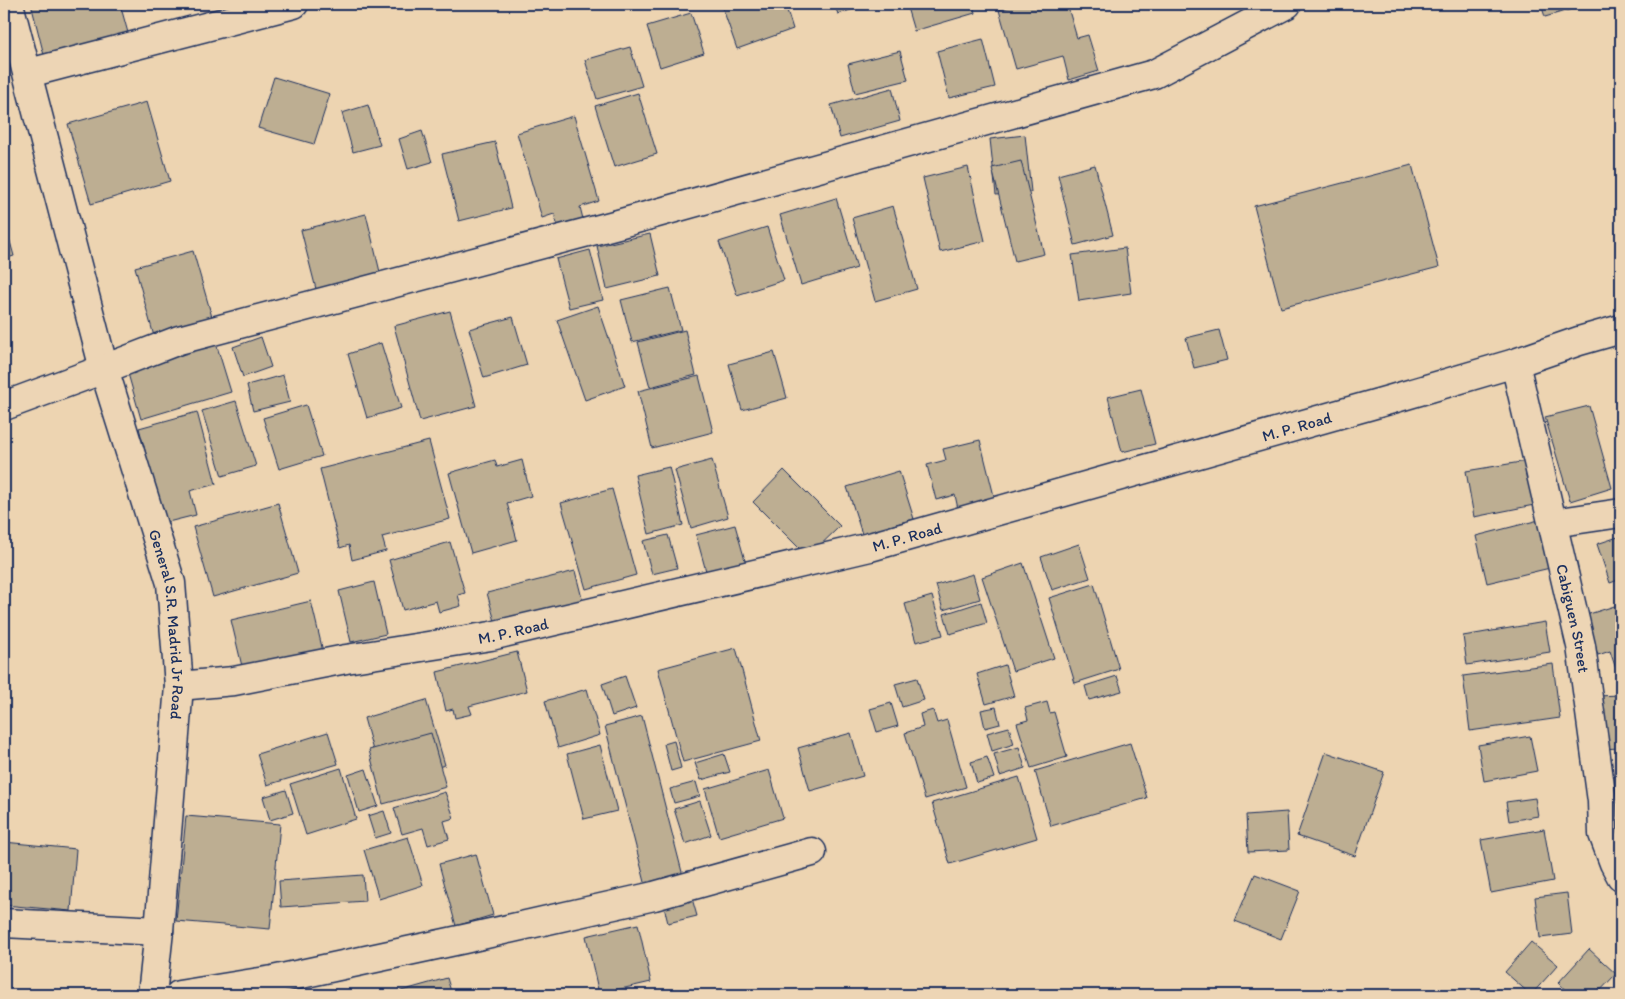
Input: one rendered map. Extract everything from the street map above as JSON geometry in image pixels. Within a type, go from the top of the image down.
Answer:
[{"type":"street","name":"General S.R. Madrid Jr Road","points":[[10,4],[104,369],[171,583],[179,686],[152,995]]},
{"type":"street","points":[[29,73],[294,4]]},
{"type":"street","points":[[4,406],[179,340],[618,224],[1154,74],[1287,4]]},
{"type":"street","name":"M. P. Road","points":[[179,686],[234,682],[346,659],[491,636],[870,547],[1515,363],[1621,329]]},
{"type":"street","name":"Cabiguen Street","points":[[1515,363],[1581,646],[1602,801],[1603,834],[1621,876]]},
{"type":"street","points":[[1553,523],[1621,513]]},
{"type":"street","points":[[179,995],[272,980],[474,937],[654,896],[812,852]]},
{"type":"street","points":[[4,923],[159,931]]},
{"type":"building","points":[[31,4],[120,4],[130,40],[46,63]]},
{"type":"building","points":[[727,4],[785,4],[793,29],[737,49],[722,6]]},
{"type":"building","points":[[834,4],[869,4],[838,14]]},
{"type":"building","points":[[906,4],[973,4],[975,13],[914,31]]},
{"type":"building","points":[[1019,4],[1067,4],[1077,38],[1088,35],[1099,71],[1069,80],[1063,56],[1016,69],[999,10]]},
{"type":"building","points":[[1541,4],[1589,4],[1545,17]]},
{"type":"building","points":[[691,13],[704,53],[660,67],[647,26]]},
{"type":"building","points":[[983,39],[995,87],[949,98],[937,51]]},
{"type":"building","points":[[630,47],[642,86],[597,99],[585,60]]},
{"type":"building","points":[[900,51],[908,80],[855,93],[848,64]]},
{"type":"building","points":[[274,77],[330,94],[314,144],[258,128]]},
{"type":"building","points":[[892,88],[900,121],[840,138],[831,105]]},
{"type":"building","points":[[638,93],[657,154],[614,167],[595,106]]},
{"type":"building","points":[[147,102],[170,181],[91,204],[68,124]]},
{"type":"building","points":[[368,105],[380,145],[353,152],[342,113]]},
{"type":"building","points":[[574,116],[599,201],[580,207],[584,223],[559,230],[554,214],[542,218],[517,133]]},
{"type":"building","points":[[422,131],[432,162],[408,169],[399,139]]},
{"type":"building","points":[[1025,135],[1031,192],[996,195],[990,139]]},
{"type":"building","points":[[495,142],[511,208],[459,221],[442,154]]},
{"type":"building","points":[[1021,161],[1044,254],[1015,261],[992,168]]},
{"type":"building","points":[[1095,165],[1113,235],[1075,245],[1058,175]]},
{"type":"building","points":[[1412,165],[1439,267],[1281,308],[1254,206]]},
{"type":"building","points":[[968,167],[985,241],[940,252],[923,178]]},
{"type":"building","points":[[836,198],[857,268],[801,285],[780,215]]},
{"type":"building","points":[[893,206],[917,289],[875,301],[852,218]]},
{"type":"building","points":[[366,214],[380,272],[316,289],[301,230]]},
{"type":"building","points":[[4,220],[14,256],[4,259]]},
{"type":"building","points":[[767,227],[784,280],[737,295],[719,242]]},
{"type":"building","points":[[650,234],[660,276],[607,289],[597,246]]},
{"type":"building","points":[[1125,248],[1131,293],[1079,301],[1072,255]]},
{"type":"building","points":[[590,250],[603,300],[569,308],[556,259]]},
{"type":"building","points":[[193,251],[214,324],[155,340],[135,267]]},
{"type":"building","points":[[670,288],[681,330],[632,342],[621,300]]},
{"type":"building","points":[[598,306],[625,386],[585,400],[557,320]]},
{"type":"building","points":[[450,311],[476,406],[420,421],[394,326]]},
{"type":"building","points":[[513,317],[527,365],[484,378],[469,329]]},
{"type":"building","points":[[685,330],[696,375],[650,387],[638,342]]},
{"type":"building","points":[[1219,330],[1227,360],[1194,368],[1186,338]]},
{"type":"building","points":[[261,337],[271,367],[243,377],[233,347]]},
{"type":"building","points":[[216,343],[231,392],[141,419],[127,370]]},
{"type":"building","points":[[381,343],[401,408],[367,418],[348,354]]},
{"type":"building","points":[[774,352],[787,398],[742,410],[729,364]]},
{"type":"building","points":[[283,375],[290,402],[253,411],[247,385]]},
{"type":"building","points":[[699,376],[713,432],[652,448],[638,391]]},
{"type":"building","points":[[1141,389],[1155,444],[1122,452],[1108,397]]},
{"type":"building","points":[[236,401],[256,466],[222,476],[202,411]]},
{"type":"building","points":[[306,405],[322,456],[279,469],[263,418]]},
{"type":"building","points":[[1589,406],[1612,488],[1570,501],[1545,417]]},
{"type":"building","points":[[197,412],[216,484],[190,491],[196,515],[164,523],[139,428]]},
{"type":"building","points":[[980,440],[997,508],[960,518],[955,495],[936,500],[927,465],[946,460],[943,449]]},
{"type":"building","points":[[429,441],[450,519],[382,537],[386,551],[352,560],[349,545],[340,548],[320,469]]},
{"type":"building","points":[[495,460],[497,467],[522,460],[531,496],[507,503],[517,540],[471,553],[449,473]]},
{"type":"building","points":[[712,460],[728,517],[691,528],[675,470]]},
{"type":"building","points":[[1527,461],[1534,505],[1474,517],[1466,471]]},
{"type":"building","points":[[669,467],[683,525],[649,534],[635,475]]},
{"type":"building","points":[[784,470],[840,526],[808,557],[753,502]]},
{"type":"building","points":[[899,471],[914,519],[893,525],[897,538],[873,546],[869,532],[862,534],[847,487]]},
{"type":"building","points":[[612,489],[636,575],[586,589],[561,503]]},
{"type":"building","points":[[278,503],[298,573],[213,597],[193,527]]},
{"type":"building","points":[[1539,520],[1550,568],[1487,583],[1476,536]]},
{"type":"building","points":[[735,525],[748,571],[709,582],[696,535]]},
{"type":"building","points":[[668,535],[677,568],[652,574],[643,541]]},
{"type":"building","points":[[1621,536],[1621,579],[1610,583],[1597,544]]},
{"type":"building","points":[[450,542],[465,593],[458,595],[461,606],[439,612],[436,601],[403,610],[389,560]]},
{"type":"building","points":[[1079,544],[1090,578],[1052,590],[1041,557]]},
{"type":"building","points":[[1023,563],[1054,658],[1013,671],[982,577]]},
{"type":"building","points":[[575,571],[585,610],[498,632],[487,593]]},
{"type":"building","points":[[973,574],[980,599],[943,610],[936,585]]},
{"type":"building","points":[[374,582],[386,634],[351,642],[339,591]]},
{"type":"building","points":[[1094,584],[1119,669],[1075,683],[1049,598]]},
{"type":"building","points":[[932,596],[943,635],[916,642],[905,604]]},
{"type":"building","points":[[311,601],[325,660],[245,679],[231,620]]},
{"type":"building","points":[[981,602],[987,623],[950,634],[944,614]]},
{"type":"building","points":[[1621,604],[1621,674],[1618,675],[1610,651],[1598,655],[1586,615]]},
{"type":"building","points":[[1545,622],[1550,652],[1467,665],[1463,636]]},
{"type":"building","points":[[736,648],[761,741],[683,762],[658,669]]},
{"type":"building","points":[[517,652],[527,691],[469,706],[472,714],[455,718],[453,709],[446,711],[437,672]]},
{"type":"building","points":[[1553,664],[1560,718],[1470,731],[1463,676]]},
{"type":"building","points":[[1005,665],[1014,696],[986,704],[977,674]]},
{"type":"building","points":[[625,676],[636,708],[612,716],[602,684]]},
{"type":"building","points":[[1117,676],[1122,691],[1089,700],[1085,686]]},
{"type":"building","points":[[917,678],[924,700],[902,707],[895,684]]},
{"type":"building","points":[[587,689],[600,735],[558,748],[545,701]]},
{"type":"building","points":[[1621,695],[1621,748],[1599,749],[1597,696]]},
{"type":"building","points":[[426,700],[445,765],[382,783],[364,718]]},
{"type":"building","points":[[1047,702],[1050,713],[1054,712],[1067,757],[1031,768],[1017,723],[1028,720],[1025,708]]},
{"type":"building","points":[[891,703],[898,726],[877,732],[870,709]]},
{"type":"building","points":[[996,707],[1000,724],[985,728],[981,710]]},
{"type":"building","points":[[933,710],[937,723],[947,720],[966,787],[925,799],[905,733],[923,727],[920,714]]},
{"type":"building","points":[[642,716],[684,880],[647,890],[605,726]]},
{"type":"building","points":[[1009,727],[1014,744],[992,751],[987,733]]},
{"type":"building","points":[[328,732],[338,764],[267,785],[257,754]]},
{"type":"building","points":[[431,733],[446,787],[383,804],[369,750]]},
{"type":"building","points":[[851,733],[863,776],[810,791],[798,748]]},
{"type":"building","points":[[1530,736],[1537,771],[1484,781],[1478,745]]},
{"type":"building","points":[[674,741],[681,768],[671,771],[664,744]]},
{"type":"building","points":[[1130,743],[1147,798],[1051,826],[1035,771]]},
{"type":"building","points":[[600,745],[617,811],[584,819],[567,754]]},
{"type":"building","points":[[1019,747],[1025,768],[1000,776],[994,754]]},
{"type":"building","points":[[1326,752],[1384,772],[1355,856],[1297,836]]},
{"type":"building","points":[[724,754],[730,772],[701,780],[695,763]]},
{"type":"building","points":[[987,757],[994,778],[977,783],[971,762]]},
{"type":"building","points":[[341,768],[356,819],[306,835],[290,784]]},
{"type":"building","points":[[366,769],[378,806],[359,812],[348,775]]},
{"type":"building","points":[[769,770],[783,818],[719,837],[705,789]]},
{"type":"building","points":[[1621,776],[1621,842],[1608,843],[1604,777]]},
{"type":"building","points":[[1019,777],[1037,838],[950,864],[932,803]]},
{"type":"building","points":[[696,782],[700,796],[674,803],[670,789]]},
{"type":"building","points":[[286,790],[293,813],[270,820],[263,797]]},
{"type":"building","points":[[445,792],[454,818],[444,821],[449,839],[428,845],[423,828],[402,834],[394,808]]},
{"type":"building","points":[[1535,798],[1538,816],[1509,821],[1506,802]]},
{"type":"building","points":[[700,801],[711,835],[685,844],[674,809]]},
{"type":"building","points":[[384,811],[391,833],[375,838],[368,816]]},
{"type":"building","points":[[1287,812],[1289,850],[1248,852],[1246,815]]},
{"type":"building","points":[[186,816],[280,824],[270,929],[176,921]]},
{"type":"building","points":[[1544,829],[1553,881],[1491,893],[1481,840]]},
{"type":"building","points":[[408,837],[423,885],[379,899],[364,850]]},
{"type":"building","points":[[4,842],[76,849],[71,911],[4,905]]},
{"type":"building","points":[[476,854],[493,915],[456,926],[439,864]]},
{"type":"building","points":[[1255,874],[1300,891],[1281,939],[1235,921]]},
{"type":"building","points":[[363,875],[365,901],[281,907],[279,881]]},
{"type":"building","points":[[1567,893],[1572,934],[1540,938],[1535,897]]},
{"type":"building","points":[[691,895],[697,916],[668,923],[663,903]]},
{"type":"building","points":[[638,924],[651,982],[599,994],[586,936]]},
{"type":"building","points":[[1531,942],[1558,965],[1531,995],[1505,972]]},
{"type":"building","points":[[1589,949],[1616,974],[1596,995],[1571,995],[1558,983]]},
{"type":"building","points":[[447,978],[452,995],[387,995]]},
{"type":"building","points":[[298,979],[302,995],[262,995]]}]
